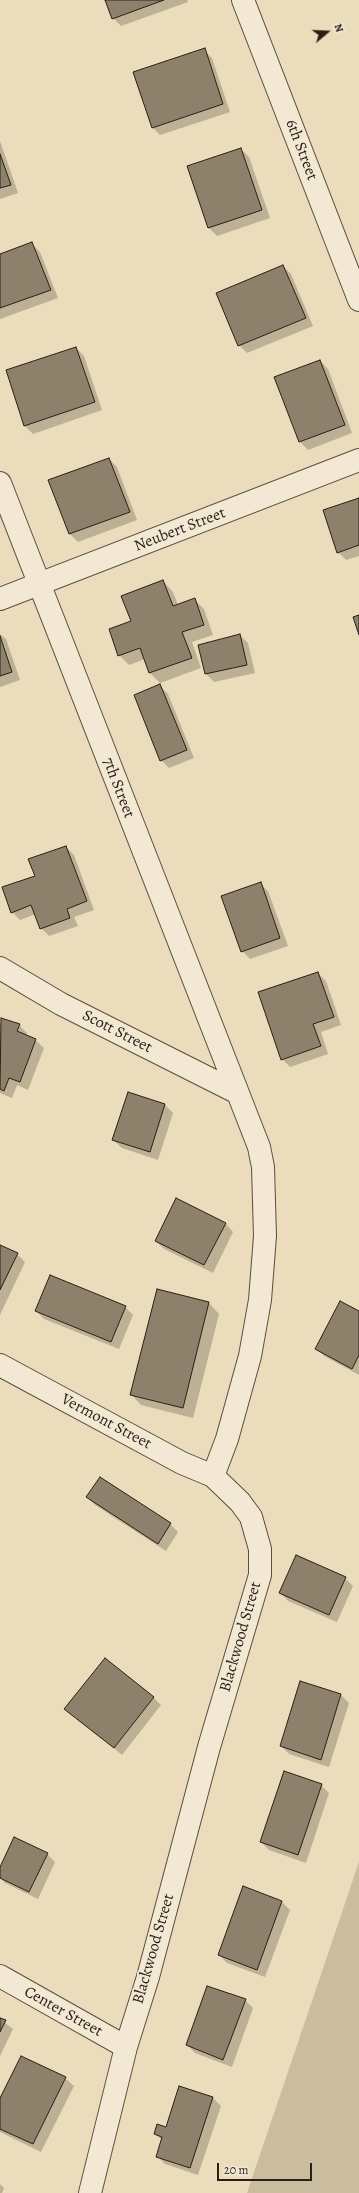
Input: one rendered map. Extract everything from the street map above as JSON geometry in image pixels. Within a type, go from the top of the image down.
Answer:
[{"type":"street","name":"6th Street","points":[[243,0],[359,300]]},
{"type":"street","name":"Neubert Street","points":[[0,599],[359,460]]},
{"type":"street","name":"7th Street","points":[[0,483],[236,1092]]},
{"type":"street","name":"Scott Street","points":[[0,968],[61,1004],[236,1092]]},
{"type":"street","points":[[213,1476],[227,1439],[250,1356],[260,1300],[265,1236],[263,1167],[259,1147],[236,1092]]},
{"type":"street","name":"Vermont Street","points":[[0,1365],[182,1463],[213,1476]]},
{"type":"street","name":"Blackwood Street","points":[[90,2193],[126,2047],[148,1977],[209,1747],[260,1575],[260,1549],[251,1517],[240,1502],[213,1476]]},
{"type":"street","name":"Center Street","points":[[0,1976],[126,2047]]},
{"type":"shaded area","points":[[359,1862],[359,2193],[247,2193]]},
{"type":"building","points":[[105,0],[164,0],[112,19]]},
{"type":"building","points":[[205,48],[223,104],[152,128],[133,72]]},
{"type":"building","points":[[241,148],[262,210],[208,228],[187,166]]},
{"type":"building","points":[[0,154],[11,185],[0,188]]},
{"type":"building","points":[[32,242],[51,290],[0,308],[0,254]]},
{"type":"building","points":[[283,265],[306,318],[238,346],[216,293]]},
{"type":"building","points":[[76,347],[95,402],[24,426],[6,370]]},
{"type":"building","points":[[320,360],[345,425],[299,442],[274,377]]},
{"type":"building","points":[[109,458],[130,512],[69,534],[48,480]]},
{"type":"building","points":[[359,498],[359,545],[337,553],[323,510]]},
{"type":"building","points":[[163,580],[173,606],[195,598],[204,625],[182,632],[192,658],[149,673],[140,648],[118,656],[109,629],[131,621],[121,596]]},
{"type":"building","points":[[359,615],[359,635],[353,617]]},
{"type":"building","points":[[240,634],[247,665],[205,674],[198,645]]},
{"type":"building","points":[[0,636],[12,672],[0,676]]},
{"type":"building","points":[[160,684],[187,750],[160,761],[134,695]]},
{"type":"building","points":[[66,846],[87,901],[67,909],[70,918],[40,929],[31,905],[11,913],[2,887],[35,876],[28,859]]},
{"type":"building","points":[[261,882],[280,938],[241,952],[221,896]]},
{"type":"building","points":[[318,972],[334,1017],[313,1024],[321,1046],[281,1060],[258,992]]},
{"type":"building","points":[[1,1018],[20,1024],[17,1031],[36,1039],[20,1082],[9,1078],[4,1091],[0,1089]]},
{"type":"building","points":[[128,1092],[165,1104],[150,1152],[112,1140]]},
{"type":"building","points":[[176,1198],[226,1223],[204,1265],[155,1241]]},
{"type":"building","points":[[0,1245],[18,1253],[0,1290]]},
{"type":"building","points":[[50,1275],[126,1306],[111,1342],[35,1311]]},
{"type":"building","points":[[157,1289],[209,1302],[183,1408],[130,1395]]},
{"type":"building","points":[[340,1301],[359,1311],[359,1355],[352,1369],[315,1349]]},
{"type":"building","points":[[100,1477],[171,1523],[158,1544],[86,1497]]},
{"type":"building","points":[[296,1555],[346,1577],[329,1615],[279,1593]]},
{"type":"building","points":[[105,1658],[154,1697],[114,1748],[64,1709]]},
{"type":"building","points":[[300,1681],[341,1694],[321,1760],[280,1746]]},
{"type":"building","points":[[284,1771],[322,1784],[298,1855],[260,1842]]},
{"type":"building","points":[[14,1837],[48,1853],[29,1892],[0,1878],[0,1867]]},
{"type":"building","points":[[243,1886],[282,1901],[257,1970],[218,1955]]},
{"type":"building","points":[[207,1986],[246,1999],[223,2060],[186,2045]]},
{"type":"building","points":[[0,2018],[6,2020],[0,2032]]},
{"type":"building","points":[[21,2056],[66,2077],[33,2144],[0,2129],[0,2098]]},
{"type":"building","points":[[179,2086],[213,2097],[190,2168],[156,2157],[162,2137],[154,2134],[157,2124],[166,2127]]}]
